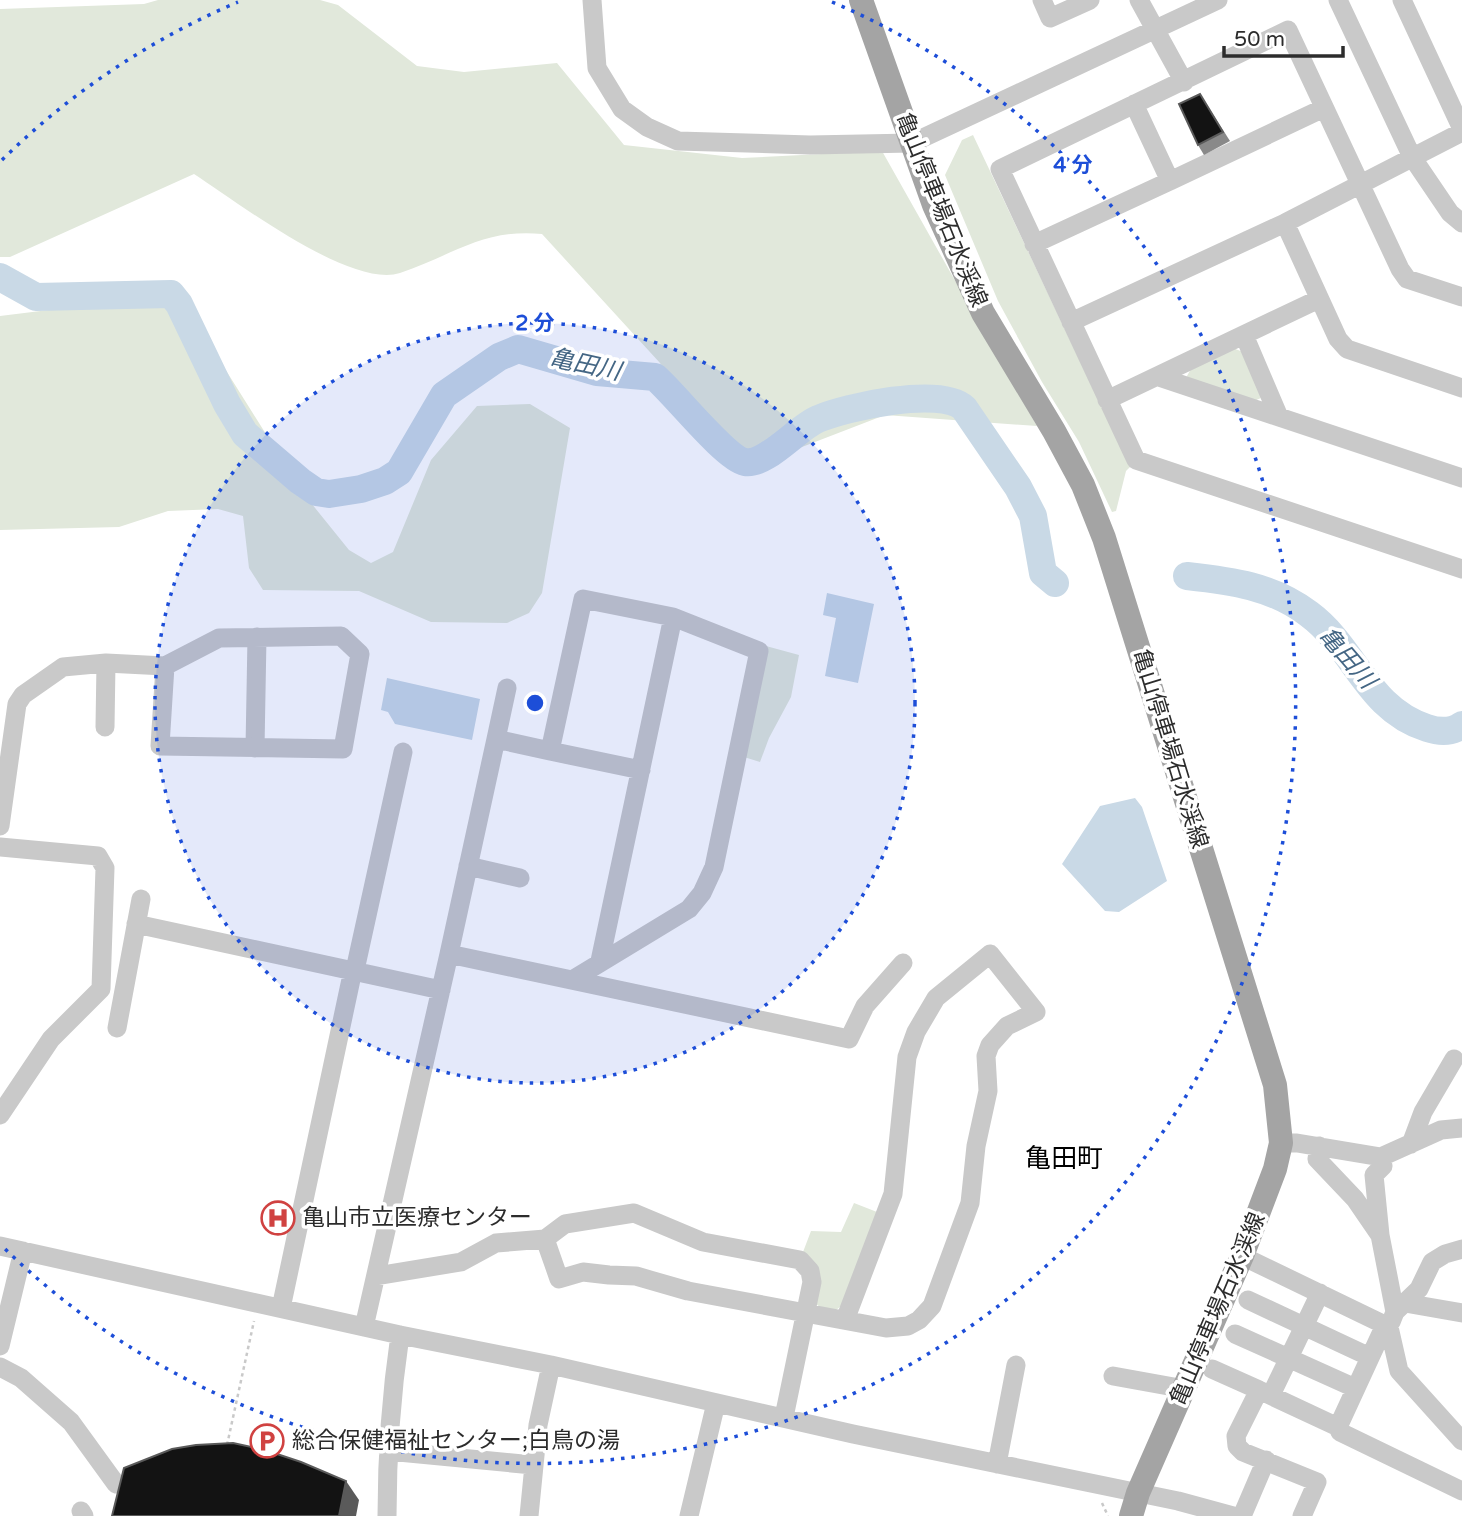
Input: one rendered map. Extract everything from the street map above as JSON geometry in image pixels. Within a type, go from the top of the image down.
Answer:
[{"type":"main road","name":"亀山停車場石水渓線","points":[[861,0],[934,205],[983,313],[1083,485],[1104,538],[1275,1085],[1281,1143],[1266,1195],[1134,1505]]},
{"type":"street","points":[[592,0],[597,68],[622,109],[665,136],[678,141],[701,143],[912,143],[1218,0]]},
{"type":"street","points":[[1042,0],[1050,18],[1090,0]]},
{"type":"street","points":[[1139,0],[1184,82]]},
{"type":"street","points":[[1338,0],[1412,157],[1450,213],[1462,223]]},
{"type":"street","points":[[1072,322],[1285,223],[1462,130],[1402,0]]},
{"type":"street","points":[[1462,297],[1408,279],[1400,269],[1288,30],[1000,169],[1136,460],[1462,569]]},
{"type":"street","points":[[1134,104],[1170,181]]},
{"type":"street","points":[[1034,244],[1324,108]]},
{"type":"street","points":[[1285,223],[1338,339],[1347,349],[1462,388]]},
{"type":"street","points":[[1107,400],[1319,299]]},
{"type":"street","points":[[1244,335],[1279,417]]},
{"type":"street","points":[[1158,377],[1462,478]]},
{"type":"street","points":[[550,751],[583,599],[673,617],[759,651],[714,867],[702,893],[690,909],[572,980]]},
{"type":"street","points":[[600,961],[673,617]]},
{"type":"street","points":[[0,826],[7,715],[23,695],[63,667],[106,663],[165,666],[219,638],[341,636],[360,654],[343,749],[160,746],[165,666]]},
{"type":"street","points":[[256,748],[257,638]]},
{"type":"street","points":[[105,727],[106,663]]},
{"type":"street","points":[[364,1327],[507,688]]},
{"type":"street","points":[[496,739],[641,770]]},
{"type":"street","points":[[281,1308],[403,752]]},
{"type":"street","points":[[0,847],[98,856],[105,868],[101,989],[51,1039],[0,1115]]},
{"type":"street","points":[[468,866],[520,878]]},
{"type":"street","points":[[117,1028],[141,899]]},
{"type":"street","points":[[136,925],[440,990]]},
{"type":"street","points":[[449,954],[849,1039],[865,1006],[903,963]]},
{"type":"street","points":[[545,1240],[559,1279],[583,1272],[636,1276],[688,1291],[886,1328],[898,1328],[919,1320],[932,1306],[970,1203],[976,1146],[988,1091],[986,1056],[990,1045],[1007,1026],[1036,1012],[990,954],[936,998],[915,1031],[907,1057],[893,1194],[845,1320]]},
{"type":"street","points":[[1411,1144],[1423,1112],[1454,1059]]},
{"type":"street","points":[[1281,1143],[1319,1146],[1381,1157],[1441,1130],[1462,1128]]},
{"type":"street","points":[[1319,1146],[1317,1159],[1355,1199],[1380,1235]]},
{"type":"street","points":[[1381,1157],[1383,1166],[1374,1175],[1399,1371],[1462,1441]]},
{"type":"street","points":[[376,1276],[461,1262],[496,1243],[545,1240],[565,1224],[634,1213],[703,1242],[792,1257],[806,1264],[812,1282],[784,1417]]},
{"type":"street","points":[[0,1246],[997,1464],[1134,1505],[1233,1516]]},
{"type":"street","points":[[1338,1427],[1370,1357],[1394,1317],[1419,1289],[1432,1262],[1445,1254],[1462,1249]]},
{"type":"street","points":[[0,1346],[23,1251]]},
{"type":"street","points":[[1242,1256],[1320,1293],[1394,1317],[1462,1313]]},
{"type":"street","points":[[1302,1516],[1317,1482],[1243,1452],[1235,1441],[1289,1358],[1320,1293]]},
{"type":"street","points":[[1248,1300],[1370,1357]]},
{"type":"street","points":[[1236,1334],[1355,1388]]},
{"type":"street","points":[[387,1516],[388,1451],[400,1335]]},
{"type":"street","points":[[529,1516],[538,1426],[551,1365]]},
{"type":"street","points":[[997,1464],[1016,1365]]},
{"type":"street","points":[[0,1367],[20,1378],[71,1422],[116,1484]]},
{"type":"street","points":[[1212,1369],[1338,1427],[1340,1432],[1462,1491]]},
{"type":"street","points":[[1113,1376],[1185,1389]]},
{"type":"street","points":[[689,1516],[716,1403]]},
{"type":"street","points":[[388,1451],[533,1465]]},
{"type":"street","points":[[1242,1516],[1266,1460]]},
{"type":"path","points":[[225,1451],[254,1321]]},
{"type":"path","points":[[1100,1496],[1108,1516]]},
{"type":"shaded area","points":[[158,0],[320,0],[338,5],[417,66],[464,72],[557,63],[624,145],[742,158],[882,151],[1037,426],[885,415],[789,452],[739,455],[716,446],[660,363],[542,234],[521,233],[485,239],[400,273],[379,274],[353,268],[295,240],[194,174],[10,257],[0,257],[0,9],[144,4]]},
{"type":"shaded area","points":[[973,135],[1130,467],[1126,471],[1116,511],[1112,512],[1079,442],[1042,382],[998,301],[945,175],[962,140]]},
{"type":"shaded area","points":[[178,294],[303,493],[349,550],[371,563],[393,552],[431,460],[477,406],[530,404],[570,428],[542,593],[529,613],[507,623],[431,622],[359,591],[263,590],[249,568],[243,516],[218,509],[168,511],[119,527],[0,530],[0,316]]},
{"type":"shaded area","points":[[1233,348],[1243,352],[1261,398],[1254,401],[1188,380],[1187,376],[1192,367]]},
{"type":"shaded area","points":[[766,646],[799,655],[791,697],[769,738],[760,762],[744,757]]},
{"type":"shaded area","points":[[854,1203],[877,1212],[841,1306],[835,1311],[821,1308],[815,1303],[803,1252],[811,1231],[841,1232]]},
{"type":"water","points":[[827,593],[874,604],[858,683],[825,676],[836,618],[823,615]]},
{"type":"water","points":[[387,678],[480,699],[472,740],[395,724],[388,712],[381,710]]},
{"type":"water","points":[[1135,798],[1142,807],[1167,881],[1119,912],[1105,911],[1062,864],[1100,806]]},
{"type":"building","points":[[1200,94],[1223,132],[1198,145],[1179,104]]},
{"type":"building","points":[[233,1443],[301,1462],[346,1481],[339,1516],[112,1516],[124,1468],[172,1449]]},
{"type":"waterway","name":"亀田川","points":[[0,277],[36,297],[171,294],[179,304],[227,404],[245,434],[300,481],[316,492],[329,494],[361,489],[385,481],[399,472],[444,395],[499,357],[518,349],[597,372],[655,377],[713,438],[736,458],[745,462],[762,458],[810,423],[831,414],[893,401],[935,399],[952,402],[964,408],[1018,487],[1033,516],[1043,573],[1055,583]]},
{"type":"waterway","name":"亀田川","points":[[1187,576],[1251,586],[1281,597],[1309,614],[1325,628],[1375,693],[1390,707],[1407,719],[1431,729],[1449,731],[1462,725]]},
{"type":"place","name":"亀山市立医療センター","points":[[278,1218]]},
{"type":"place","name":"総合保健福祉センター;白鳥の湯","points":[[267,1441]]},
{"type":"district","name":"亀田町","points":[[1064,1158]]}]
